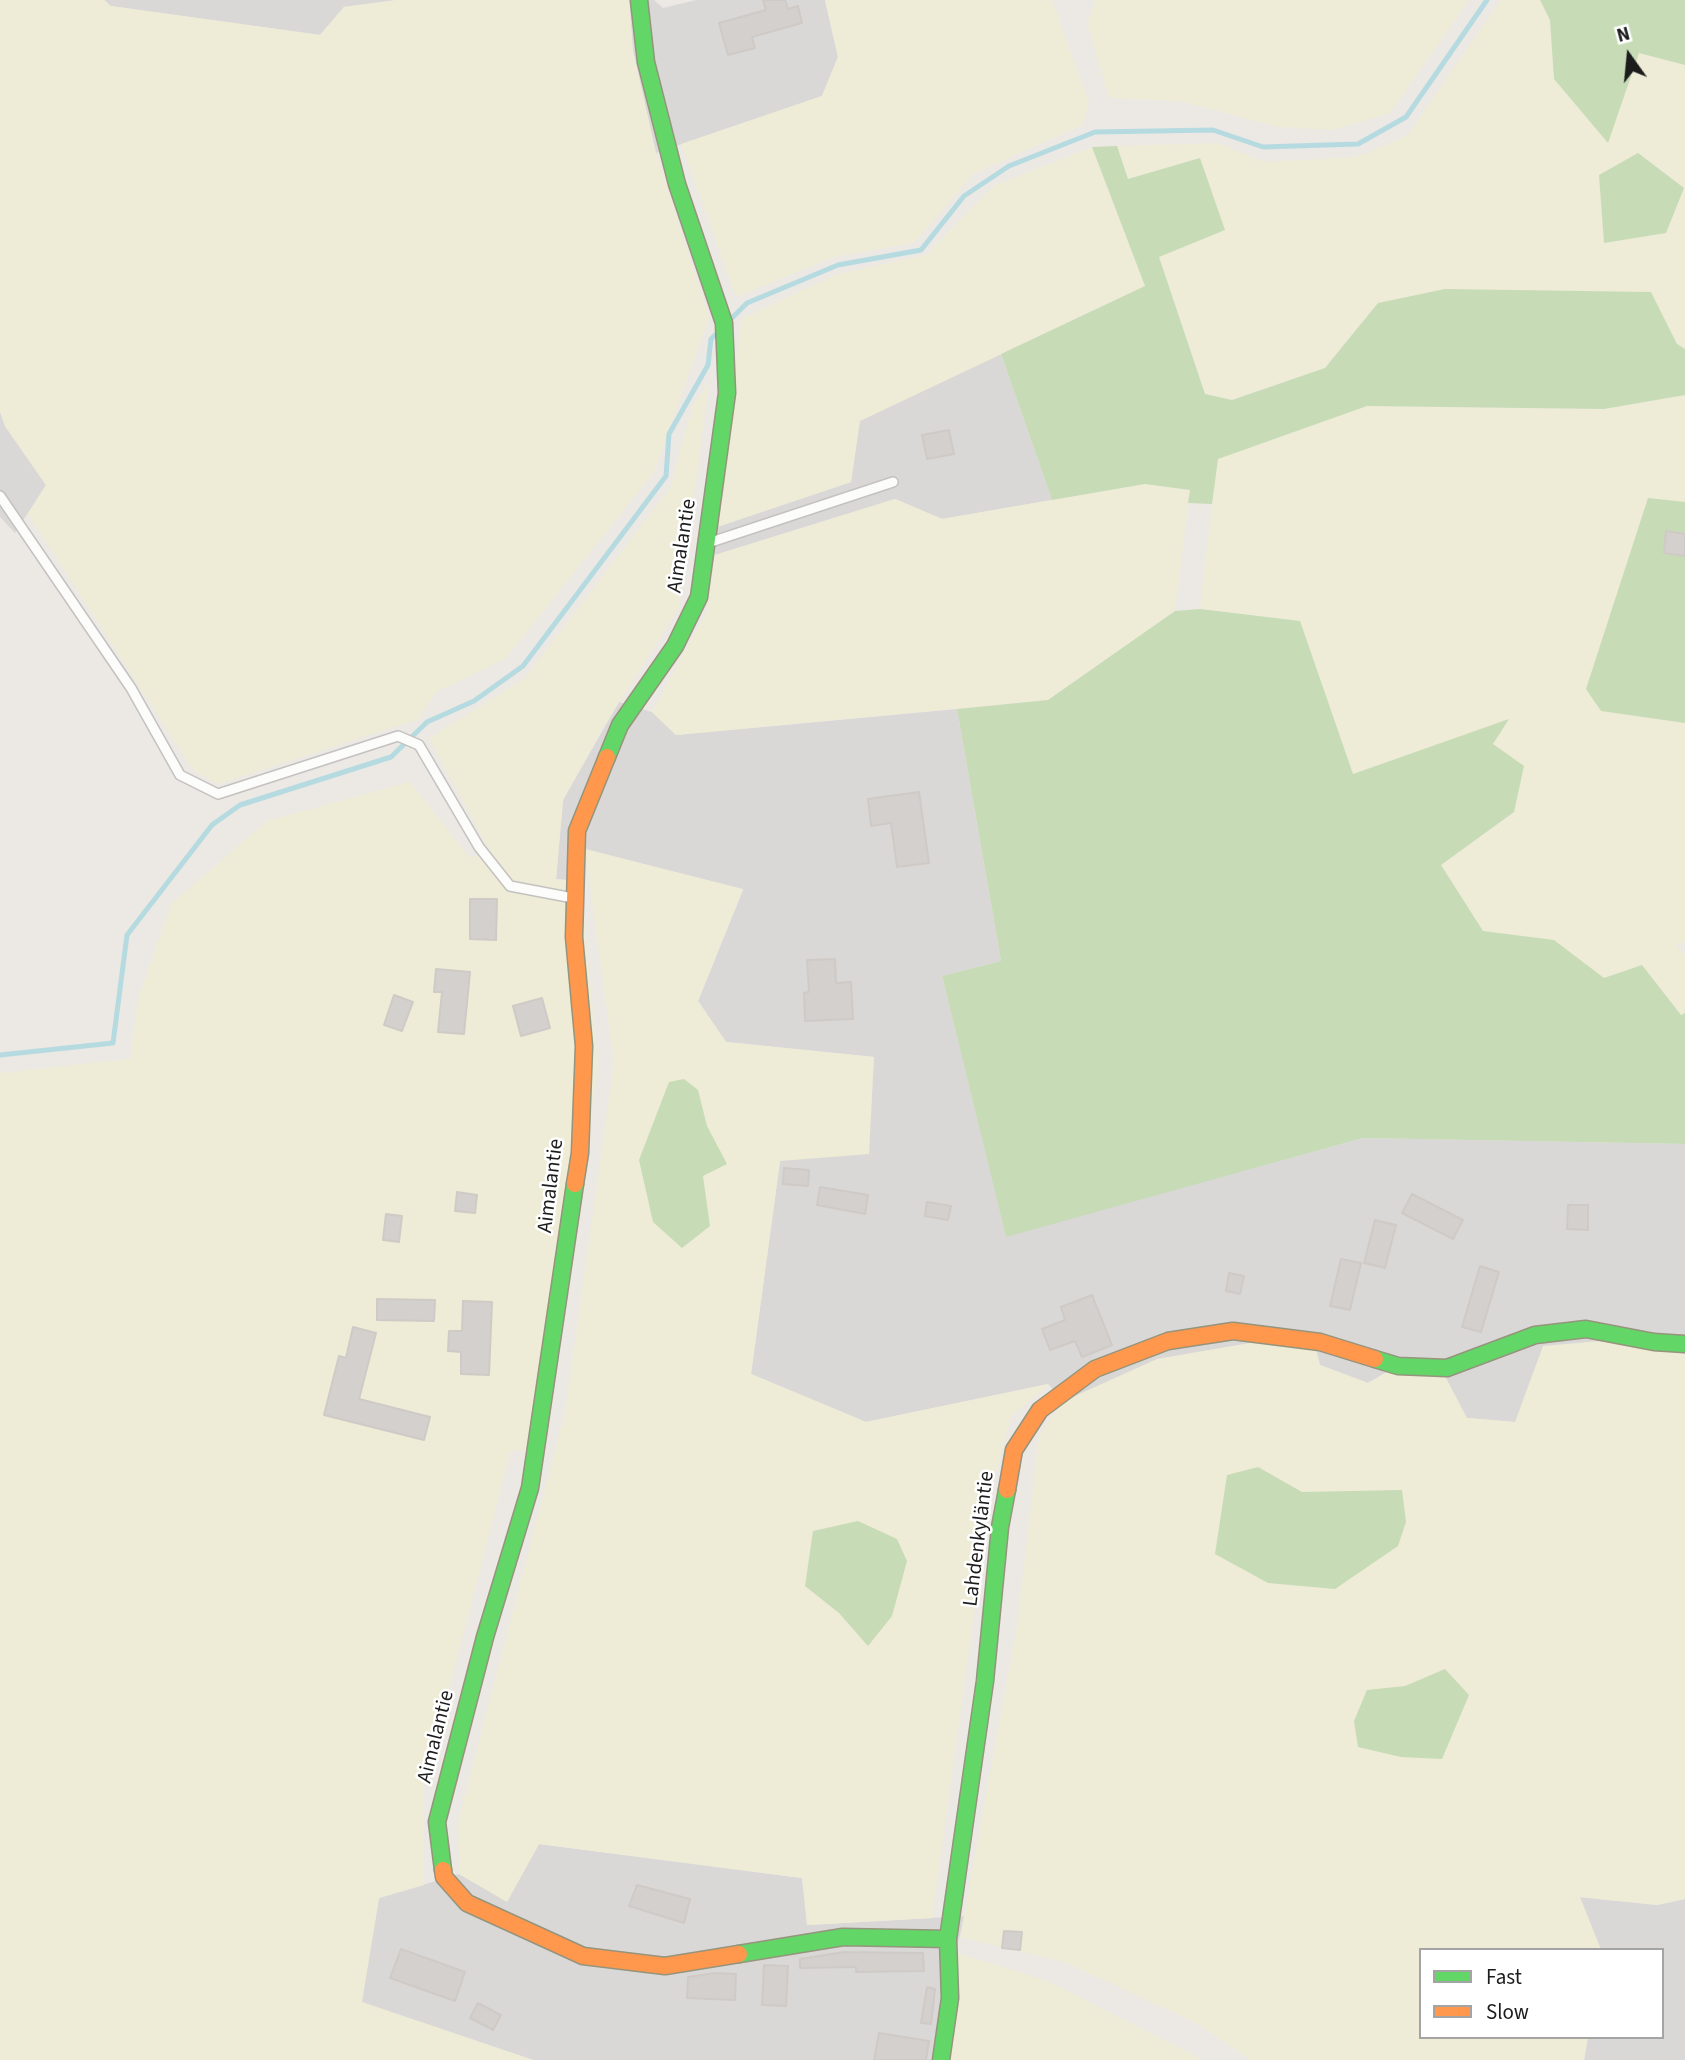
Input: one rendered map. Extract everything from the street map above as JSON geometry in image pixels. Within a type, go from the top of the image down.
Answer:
[{"type":"street","name":"Aimalantie","points":[[639,0],[646,62],[677,184],[724,323],[727,393],[699,597],[675,646],[620,725],[577,831],[573,937],[584,1046],[580,1153],[530,1488],[485,1637],[437,1822],[444,1877],[467,1903],[583,1956],[665,1966],[843,1937],[948,1939]]},
{"type":"street","name":"Lahdenkyläntie","points":[[941,2060],[950,1998],[948,1939],[985,1681],[1000,1527],[1014,1450],[1040,1410],[1095,1369],[1168,1341],[1233,1331],[1320,1342],[1398,1366],[1447,1368],[1535,1335],[1586,1329],[1654,1342],[1685,1344]]},
{"type":"lane","points":[[706,544],[893,482]]},
{"type":"lane","points":[[0,496],[131,688],[180,775],[218,794],[398,736],[419,745],[479,847],[510,886],[575,899]]},
{"type":"shaded area","points":[[0,0],[104,0],[111,6],[320,35],[344,7],[397,0],[629,0],[633,51],[656,153],[709,318],[654,472],[505,659],[436,692],[419,719],[218,784],[194,771],[28,514],[46,485],[5,426],[0,412]]},
{"type":"shaded area","points":[[104,0],[397,0],[344,7],[320,35],[110,6]]},
{"type":"shaded area","points":[[629,0],[654,0],[663,8],[696,0],[825,0],[838,57],[822,96],[656,153],[633,51]]},
{"type":"shaded area","points":[[825,0],[1052,0],[1089,103],[1083,125],[973,174],[914,243],[834,257],[736,297],[681,144],[822,96],[838,57]]},
{"type":"shaded area","points":[[1095,0],[1469,0],[1390,113],[1333,130],[1278,127],[1180,101],[1109,98],[1088,24]]},
{"type":"shaded area","points":[[1501,0],[1540,0],[1550,20],[1554,79],[1608,142],[1639,53],[1685,65],[1685,349],[1677,344],[1650,292],[1378,303],[1325,368],[1232,400],[1205,394],[1159,256],[1200,158],[1128,179],[1117,146],[1218,143],[1264,162],[1356,157],[1407,136]]},
{"type":"shaded area","points":[[1092,147],[1145,286],[860,421],[851,482],[717,527],[741,319],[837,274],[926,255],[994,186]]},
{"type":"shaded area","points":[[1001,354],[1052,500],[942,519],[895,499],[715,555],[717,527],[851,482],[859,421]]},
{"type":"shaded area","points":[[709,383],[679,608],[602,729],[563,800],[556,879],[581,881],[598,1067],[541,1454],[511,1450],[424,1785],[424,1885],[379,1898],[362,2002],[533,2060],[0,2060],[0,1073],[130,1059],[138,1000],[171,904],[267,821],[410,782],[469,857],[491,853],[429,738],[524,679],[670,488],[693,405]]},
{"type":"shaded area","points":[[1685,395],[1685,502],[1648,498],[1602,711],[1685,723],[1685,942],[1675,945],[1685,955],[1685,1013],[1682,1016],[1642,965],[1604,978],[1554,940],[1483,931],[1441,865],[1514,812],[1492,744],[1508,721],[1353,774],[1300,621],[1200,609],[1217,459],[1367,406],[1604,409]]},
{"type":"shaded area","points":[[0,412],[5,426],[46,485],[15,533],[0,517]]},
{"type":"shaded area","points":[[1144,484],[1190,490],[1175,611],[1048,700],[676,735],[652,712],[707,611],[715,555],[895,499],[942,519]]},
{"type":"shaded area","points":[[619,702],[652,712],[676,735],[957,709],[1001,961],[942,976],[1006,1236],[1363,1138],[1685,1144],[1685,1354],[1515,1422],[1467,1418],[1387,1372],[1368,1383],[1320,1365],[1064,1401],[1048,1384],[866,1422],[751,1374],[780,1161],[874,1057],[726,1042],[698,1001],[743,890],[585,849],[581,881],[556,880],[563,800]]},
{"type":"shaded area","points":[[585,849],[743,889],[698,1001],[726,1042],[874,1057],[869,1154],[780,1161],[751,1374],[866,1422],[1049,1384],[1011,1417],[991,1490],[932,1918],[807,1925],[802,1878],[539,1844],[507,1902],[459,1874],[458,1822],[565,1412],[614,1063]]},
{"type":"shaded area","points":[[1612,1340],[1685,1354],[1685,1899],[1657,1905],[1580,1897],[1600,1948],[1419,1948],[1419,2039],[1588,2039],[1584,2060],[1250,2060],[1196,2023],[1065,1962],[960,1937],[1017,1626],[1039,1436],[1064,1401],[1157,1359],[1261,1341],[1316,1349],[1320,1365],[1368,1383],[1387,1372],[1444,1374],[1467,1418],[1515,1422],[1543,1346]]},
{"type":"shaded area","points":[[539,1844],[802,1878],[808,1925],[966,1916],[955,1952],[949,2060],[533,2060],[361,2002],[379,1898],[459,1874],[507,1901]]},
{"type":"shaded area","points":[[1579,1897],[1657,1905],[1685,1899],[1685,2060],[1584,2060],[1588,2039],[1664,2039],[1664,1948],[1600,1948]]},
{"type":"shaded area","points":[[955,1952],[1047,1981],[1203,2060],[949,2060]]},
{"type":"green space","points":[[1540,0],[1685,0],[1685,65],[1639,53],[1608,143],[1554,79],[1550,20]]},
{"type":"green space","points":[[1117,146],[1128,179],[1200,158],[1225,230],[1159,257],[1205,394],[1232,400],[1325,368],[1378,303],[1445,289],[1651,292],[1677,344],[1685,349],[1685,395],[1604,409],[1367,406],[1218,459],[1212,504],[1188,503],[1190,490],[1145,484],[1052,500],[1001,354],[1145,286],[1092,147]]},
{"type":"green space","points":[[1638,153],[1684,188],[1666,233],[1604,243],[1599,175]]},
{"type":"green space","points":[[1648,498],[1685,502],[1685,723],[1601,711],[1586,689]]},
{"type":"green space","points":[[1200,609],[1300,621],[1353,774],[1509,719],[1493,744],[1524,766],[1514,812],[1441,865],[1483,931],[1554,940],[1604,978],[1642,965],[1681,1015],[1685,1013],[1685,1144],[1363,1138],[1006,1237],[942,976],[1001,961],[957,709],[1048,700],[1175,611]]},
{"type":"green space","points":[[684,1079],[698,1090],[707,1126],[727,1164],[703,1176],[710,1226],[682,1248],[653,1222],[639,1160],[669,1082]]},
{"type":"green space","points":[[1258,1467],[1302,1492],[1402,1490],[1406,1522],[1398,1546],[1335,1589],[1268,1583],[1215,1554],[1227,1475]]},
{"type":"green space","points":[[858,1521],[897,1539],[907,1561],[892,1616],[868,1646],[839,1613],[805,1586],[813,1531]]},
{"type":"green space","points":[[1445,1669],[1469,1695],[1442,1759],[1401,1757],[1358,1747],[1354,1721],[1367,1690],[1405,1686]]},
{"type":"building","points":[[763,0],[785,0],[788,9],[798,6],[802,23],[752,37],[755,48],[728,55],[719,23],[766,10]]},
{"type":"building","points":[[949,430],[954,454],[927,459],[922,435]]},
{"type":"building","points":[[1666,531],[1685,534],[1685,556],[1664,553]]},
{"type":"building","points":[[919,792],[929,863],[897,867],[891,823],[871,826],[868,799]]},
{"type":"building","points":[[470,899],[497,899],[496,940],[470,939]]},
{"type":"building","points":[[835,959],[836,983],[851,982],[853,1019],[805,1021],[804,993],[809,992],[807,960]]},
{"type":"building","points":[[436,969],[470,972],[464,1034],[438,1032],[442,992],[434,992]]},
{"type":"building","points":[[394,995],[413,1002],[402,1031],[384,1025]]},
{"type":"building","points":[[542,998],[550,1028],[521,1036],[513,1006]]},
{"type":"building","points":[[784,1168],[809,1170],[808,1186],[783,1184]]},
{"type":"building","points":[[820,1187],[868,1195],[865,1214],[817,1205]]},
{"type":"building","points":[[457,1192],[477,1195],[475,1213],[455,1211]]},
{"type":"building","points":[[1412,1194],[1463,1220],[1453,1239],[1402,1213]]},
{"type":"building","points":[[927,1202],[951,1206],[948,1220],[925,1216]]},
{"type":"building","points":[[1568,1205],[1588,1205],[1588,1230],[1567,1229]]},
{"type":"building","points":[[386,1214],[402,1216],[399,1242],[383,1240]]},
{"type":"building","points":[[1375,1220],[1396,1225],[1385,1268],[1364,1263]]},
{"type":"building","points":[[1341,1259],[1361,1263],[1350,1310],[1330,1306]]},
{"type":"building","points":[[1480,1266],[1499,1272],[1481,1332],[1462,1327]]},
{"type":"building","points":[[1229,1273],[1244,1276],[1240,1294],[1226,1291]]},
{"type":"building","points":[[1092,1295],[1112,1345],[1082,1357],[1075,1341],[1050,1350],[1042,1329],[1065,1320],[1061,1307]]},
{"type":"building","points":[[377,1299],[435,1300],[434,1321],[377,1320]]},
{"type":"building","points":[[463,1301],[492,1302],[489,1375],[461,1374],[461,1352],[448,1351],[449,1331],[462,1331]]},
{"type":"building","points":[[353,1327],[376,1333],[359,1399],[430,1417],[424,1440],[324,1415],[339,1356],[346,1358]]},
{"type":"building","points":[[637,1885],[690,1899],[684,1923],[629,1906]]},
{"type":"building","points":[[1004,1931],[1022,1932],[1020,1950],[1002,1948]]},
{"type":"building","points":[[401,1949],[465,1972],[455,2001],[390,1978]]},
{"type":"building","points":[[844,1952],[923,1953],[924,1971],[856,1972],[856,1967],[800,1968],[800,1959]]},
{"type":"building","points":[[764,1965],[788,1966],[786,2006],[762,2005]]},
{"type":"building","points":[[715,1973],[736,1974],[735,2000],[687,1998],[688,1977]]},
{"type":"building","points":[[927,1987],[935,1989],[931,2024],[921,2023]]},
{"type":"building","points":[[478,2003],[501,2015],[493,2030],[470,2018]]},
{"type":"building","points":[[879,2033],[929,2041],[926,2060],[874,2060]]},
{"type":"waterway","points":[[729,321],[747,303],[838,265],[921,250],[964,196],[1009,166],[1095,132],[1213,130],[1263,147],[1358,144],[1406,117],[1487,0]]},
{"type":"waterway","points":[[0,1055],[113,1043],[127,935],[212,825],[240,805],[391,757],[427,722],[474,701],[523,666],[666,476],[669,434],[708,365],[711,339],[715,335]]},
{"type":"traffic: fast","points":[[607,757],[620,725],[675,646],[699,597],[727,393],[724,323],[677,184],[646,62],[639,0]]},
{"type":"traffic: fast","points":[[443,1870],[437,1822],[485,1637],[530,1488],[575,1184]]},
{"type":"traffic: fast","points":[[1375,1359],[1398,1366],[1447,1368],[1535,1335],[1586,1329],[1654,1342],[1685,1344]]},
{"type":"traffic: fast","points":[[941,2060],[950,1998],[948,1939],[985,1681],[1000,1527],[1007,1490]]},
{"type":"traffic: fast","points":[[739,1954],[843,1937],[948,1939]]},
{"type":"traffic: slow","points":[[575,1184],[580,1153],[584,1046],[574,937],[577,831],[607,757]]},
{"type":"traffic: slow","points":[[1007,1490],[1014,1450],[1040,1410],[1095,1369],[1168,1341],[1233,1331],[1320,1342],[1375,1359]]},
{"type":"traffic: slow","points":[[443,1870],[444,1877],[467,1903],[583,1956],[665,1966],[739,1954]]}]
